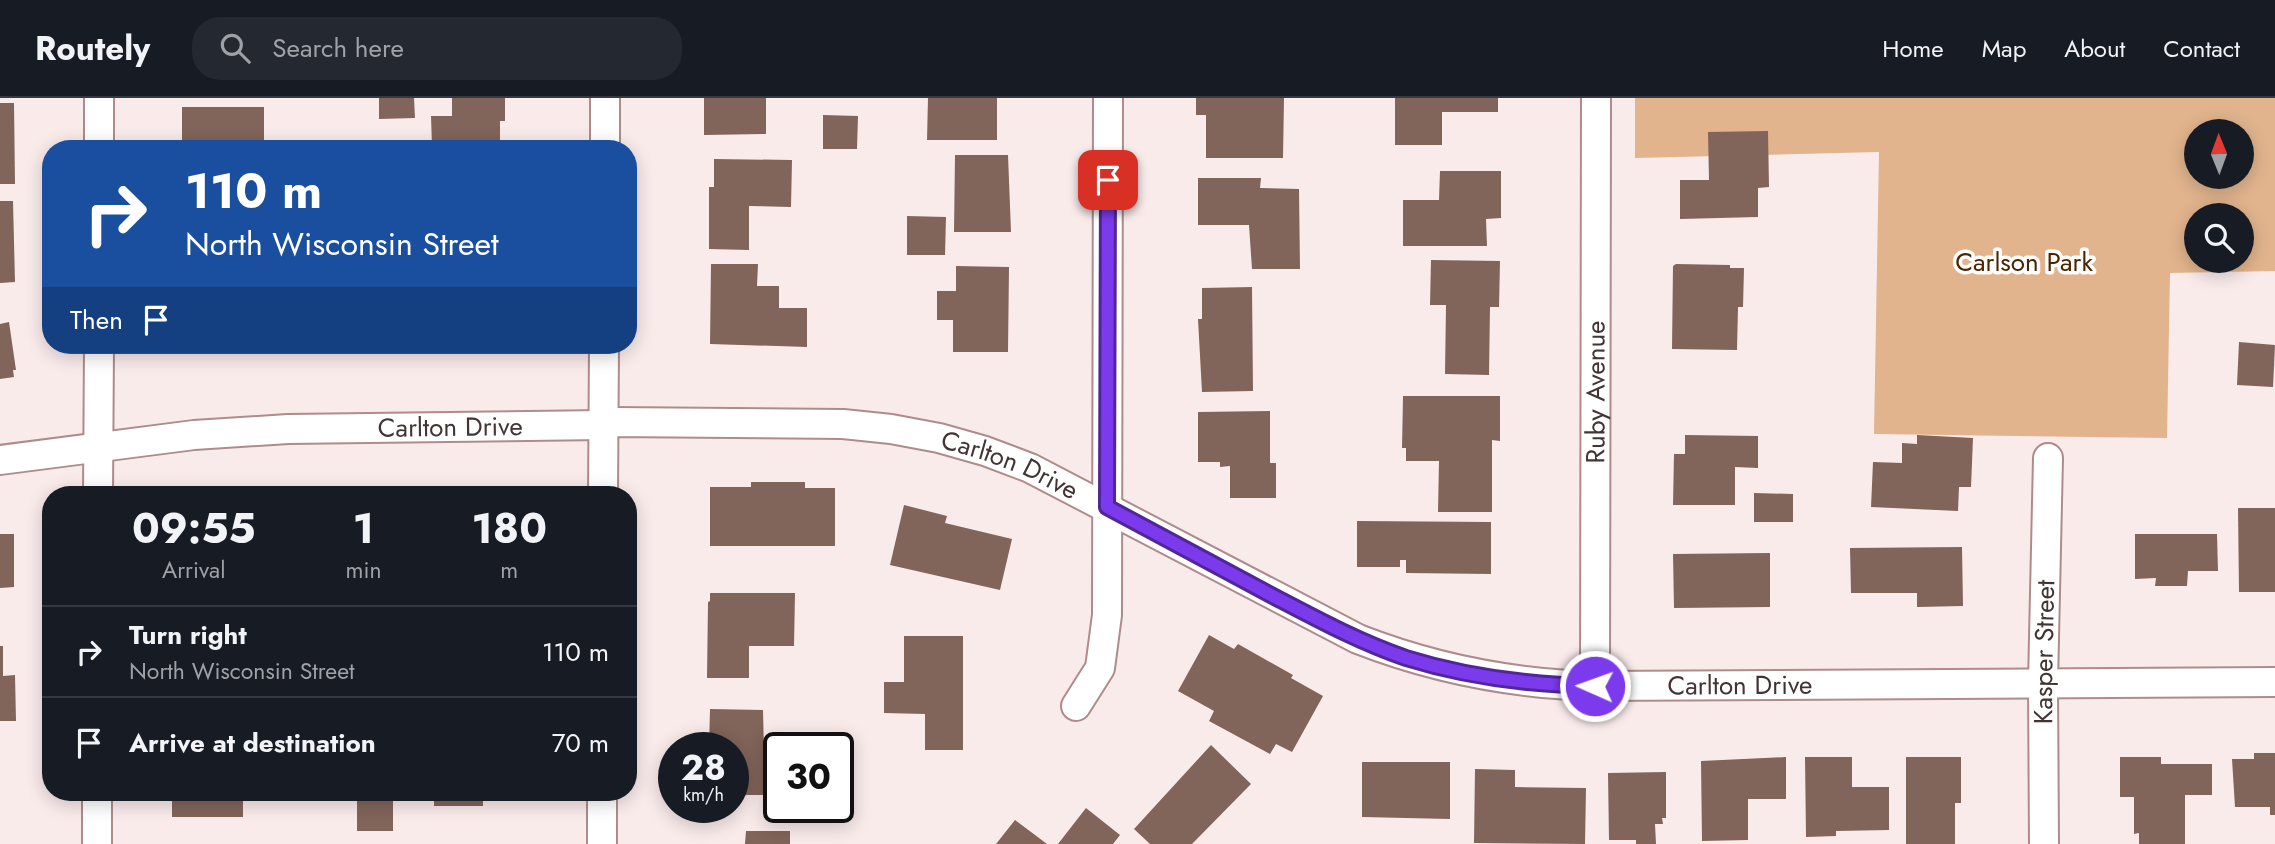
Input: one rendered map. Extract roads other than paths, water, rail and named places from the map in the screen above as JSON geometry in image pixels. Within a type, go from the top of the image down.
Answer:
[{"type":"street","points":[[99,98],[99,140]]},
{"type":"street","points":[[605,98],[605,140]]},
{"type":"street","points":[[1076,706],[1100,667],[1107,615],[1108,98]]},
{"type":"street","name":"Ruby Avenue","points":[[1595,686],[1596,98]]},
{"type":"street","points":[[98,486],[99,354]]},
{"type":"street","points":[[603,486],[604,354]]},
{"type":"street","name":"Carlton Drive","points":[[0,460],[194,435],[288,429],[604,425],[612,422],[843,424],[939,438],[1030,468],[1358,639],[1405,657],[1455,671],[1505,680],[1595,686],[2275,682]]},
{"type":"street","name":"Kasper Street","points":[[2044,844],[2043,683],[2049,458]]},
{"type":"street","points":[[97,801],[97,844]]},
{"type":"street","points":[[602,801],[602,844]]},
{"type":"park label","name":"Carlson Park","points":[[2024,262]]}]
